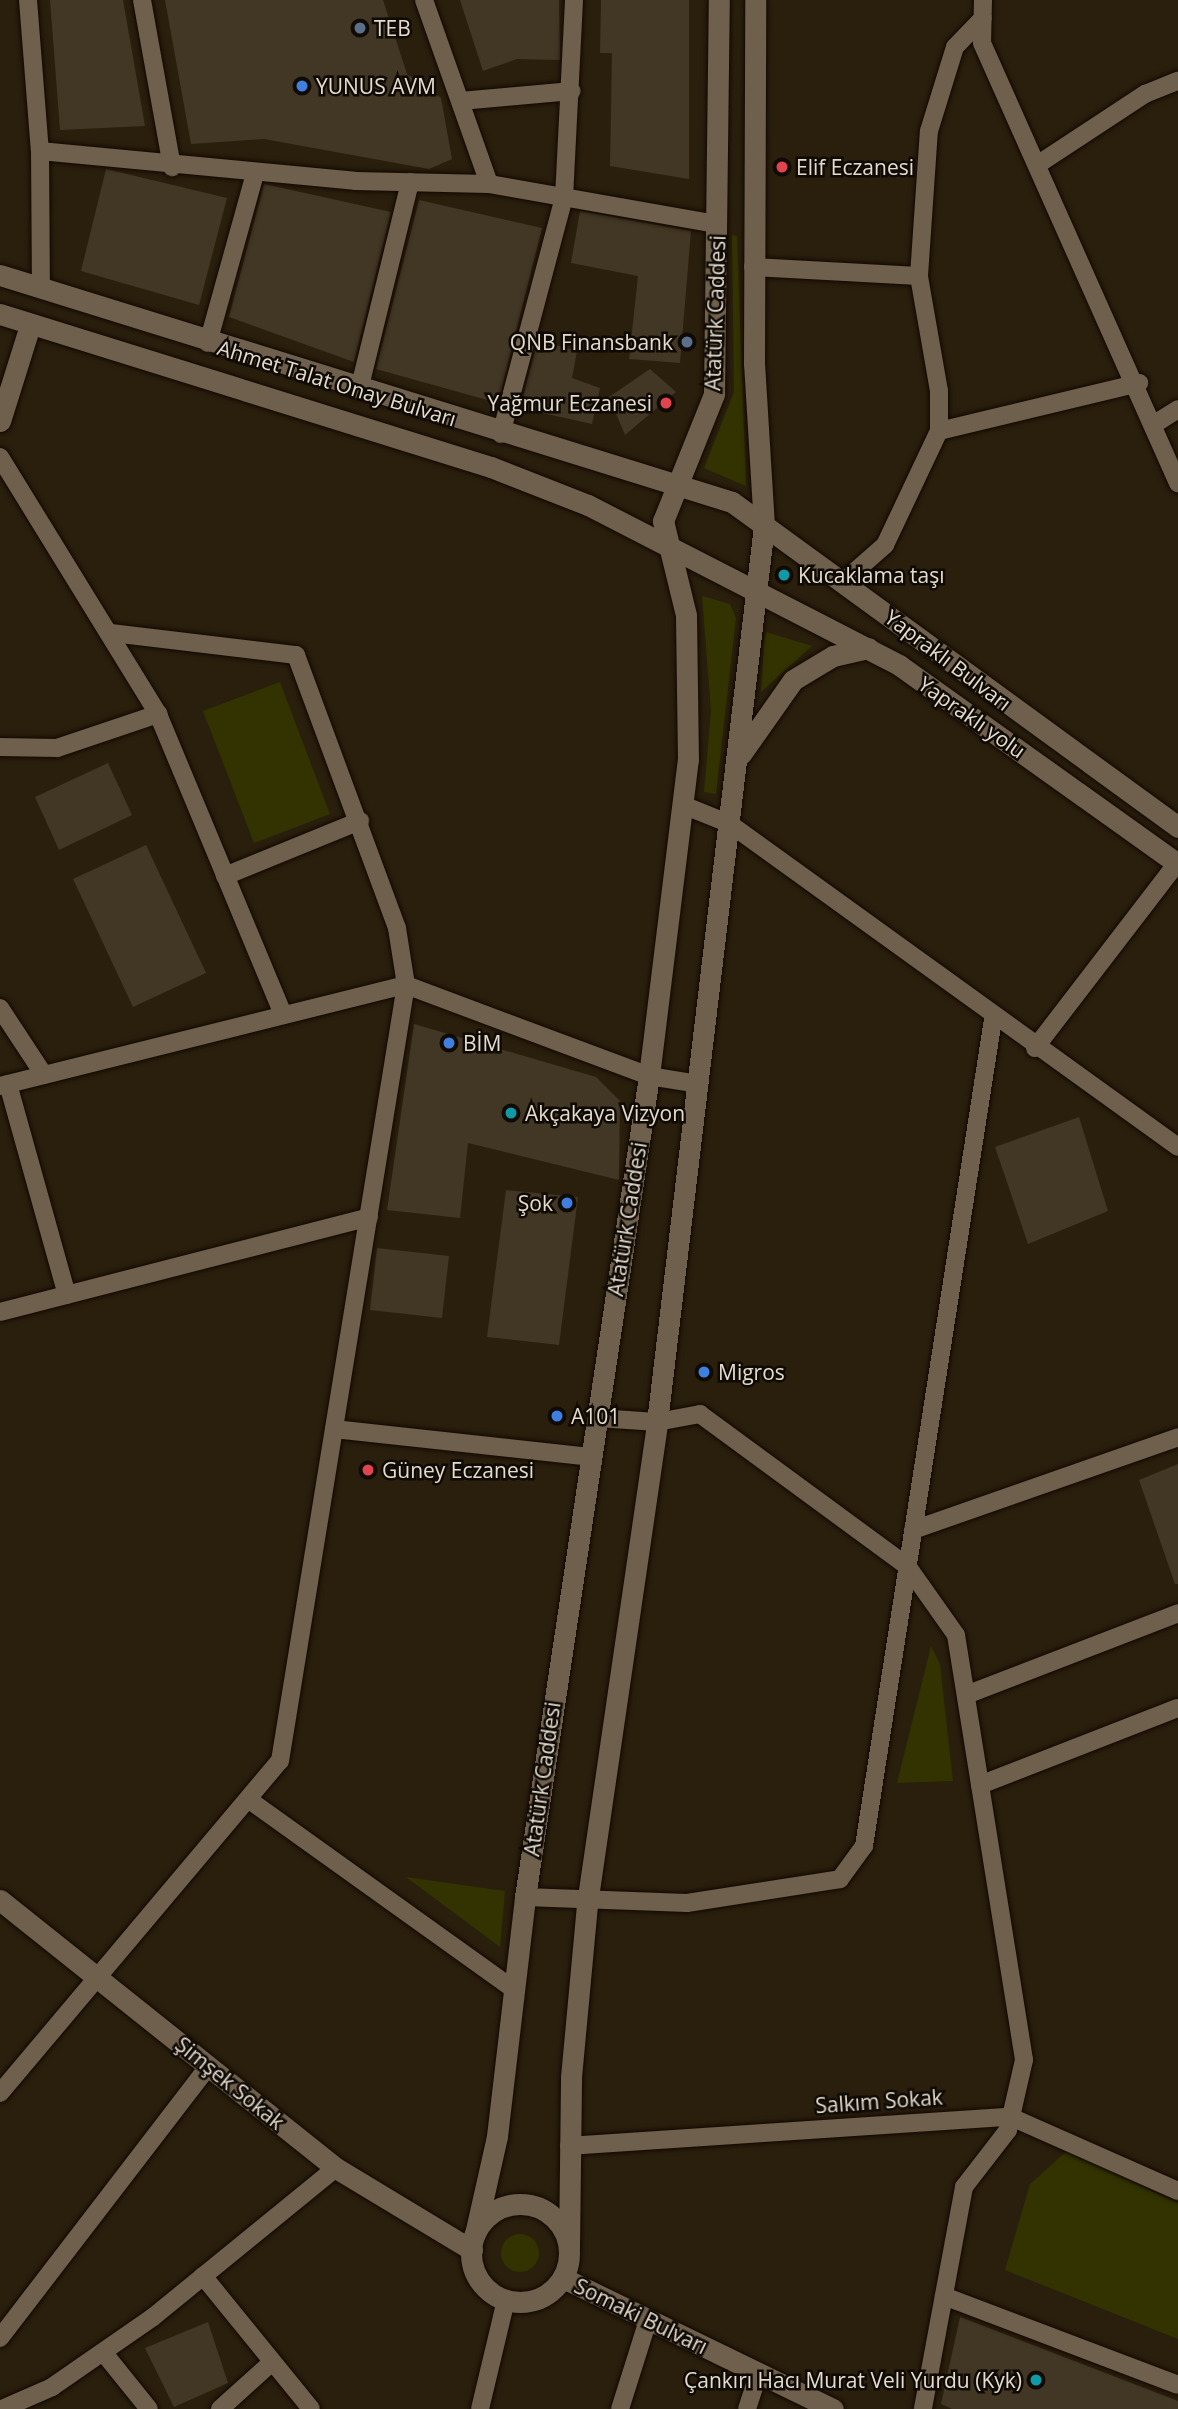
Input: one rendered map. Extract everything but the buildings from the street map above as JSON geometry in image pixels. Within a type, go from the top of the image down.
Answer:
[{"type":"main road","name":"Atatürk Caddesi","points":[[473,2242],[497,2136],[524,1897],[649,1076],[683,805],[690,656],[682,596],[666,545],[663,521],[714,394],[719,0]]},
{"type":"main road","name":"Atatürk Caddesi","points":[[569,2248],[569,2146],[587,1904],[657,1422],[730,824],[753,593],[764,522],[753,267],[755,0]]},
{"type":"main road","name":"Ahmet Talat Onay Bulvarı","points":[[0,275],[500,434],[676,485]]},
{"type":"main road","name":"Ahmet Talat Onay Bulvarı","points":[[0,314],[492,467],[589,505],[666,545]]},
{"type":"main road","points":[[0,421],[30,325]]},
{"type":"main road","name":"Yapraklı Bulvarı","points":[[676,485],[732,502],[764,522],[1178,827]]},
{"type":"main road","points":[[666,545],[753,593]]},
{"type":"main road","name":"Yapraklı yolu","points":[[753,593],[867,648],[1178,864]]},
{"type":"main road","points":[[736,765],[762,717],[793,680],[833,656],[867,648]]},
{"type":"main road","name":"Şimşek Sokak","points":[[0,1899],[336,2168],[473,2242]]},
{"type":"main road","points":[[528,2205],[555,2219],[569,2248],[563,2278],[538,2299],[506,2300],[480,2281],[473,2242],[497,2210],[528,2205]]},
{"type":"main road","name":"Somaki Bulvarı","points":[[563,2278],[833,2409]]},
{"type":"street","points":[[28,0],[40,151],[41,289]]},
{"type":"street","points":[[142,0],[172,167]]},
{"type":"street","points":[[424,0],[489,184]]},
{"type":"street","points":[[500,434],[564,198],[572,91],[573,0]]},
{"type":"street","points":[[983,9],[982,43],[1040,163],[1139,383],[1178,483]]},
{"type":"street","points":[[843,582],[885,545],[939,431],[939,391],[919,276],[929,131],[955,47],[983,9]]},
{"type":"street","points":[[1040,163],[1145,94],[1178,81]]},
{"type":"street","points":[[461,101],[572,91]]},
{"type":"street","points":[[40,151],[172,167],[410,182],[489,184],[717,224]]},
{"type":"street","points":[[208,343],[255,173]]},
{"type":"street","points":[[359,390],[410,182]]},
{"type":"street","points":[[753,267],[919,276]]},
{"type":"street","points":[[939,431],[1139,383]]},
{"type":"street","points":[[1156,423],[1178,410]]},
{"type":"street","points":[[0,457],[111,633],[158,714],[283,1015]]},
{"type":"street","points":[[0,2093],[96,1976],[252,1802],[281,1760],[406,985],[397,928],[360,821],[296,655],[111,633]]},
{"type":"street","points":[[0,747],[57,748],[158,714]]},
{"type":"street","points":[[683,805],[730,824],[993,1018],[1178,1147]]},
{"type":"street","points":[[225,876],[360,821]]},
{"type":"street","points":[[1035,1048],[1178,864]]},
{"type":"street","points":[[67,1295],[4,1085],[406,985],[649,1076],[699,1084]]},
{"type":"street","points":[[0,1008],[44,1075]]},
{"type":"street","points":[[524,1897],[587,1904],[687,1903],[840,1879],[864,1846],[993,1018]]},
{"type":"street","points":[[0,1312],[369,1217]]},
{"type":"street","points":[[598,1418],[657,1422],[700,1415],[908,1567],[956,1635],[1024,2060],[1011,2118],[964,2187],[923,2409]]},
{"type":"street","points":[[334,1429],[592,1457]]},
{"type":"street","points":[[913,1530],[1178,1437]]},
{"type":"street","points":[[966,1695],[1178,1613]]},
{"type":"street","points":[[980,1785],[1178,1708]]},
{"type":"street","points":[[252,1802],[512,1988]]},
{"type":"street","points":[[0,2338],[209,2066]]},
{"type":"street","name":"Salkım Sokak","points":[[569,2146],[1011,2118],[1178,2192]]},
{"type":"street","points":[[2,2409],[52,2387],[103,2352],[203,2276],[336,2168]]},
{"type":"street","points":[[203,2276],[311,2409]]},
{"type":"street","points":[[944,2296],[1178,2385]]},
{"type":"street","points":[[480,2409],[506,2300]]},
{"type":"street","points":[[620,2409],[648,2320]]},
{"type":"street","points":[[103,2352],[149,2409]]},
{"type":"street","points":[[220,2409],[272,2362]]},
{"type":"street","points":[[747,2409],[759,2373]]},
{"type":"shaded area","points":[[732,235],[737,236],[746,486],[704,468],[734,392]]},
{"type":"shaded area","points":[[702,596],[730,604],[736,618],[716,794],[704,792],[711,711]]},
{"type":"shaded area","points":[[766,632],[812,646],[761,692],[764,644]]},
{"type":"shaded area","points":[[280,682],[330,814],[254,843],[203,711]]},
{"type":"shaded area","points":[[931,1646],[940,1664],[953,1781],[897,1783]]},
{"type":"shaded area","points":[[406,1877],[505,1891],[500,1947]]},
{"type":"shaded area","points":[[1066,2152],[1178,2203],[1178,2339],[1005,2270],[1030,2184]]},
{"type":"shaded area","points":[[520,2234],[533,2240],[539,2253],[533,2266],[520,2272],[507,2266],[501,2253],[507,2240]]},
{"type":"place","name":"TEB","points":[[360,28]]},
{"type":"place","name":"YUNUS AVM","points":[[302,86]]},
{"type":"place","name":"Elif Eczanesi","points":[[782,167]]},
{"type":"place","name":"QNB Finansbank","points":[[687,342]]},
{"type":"place","name":"Yağmur Eczanesi","points":[[666,403]]},
{"type":"place","name":"Kucaklama taşı","points":[[784,575]]},
{"type":"place","name":"BİM","points":[[449,1043]]},
{"type":"place","name":"Akçakaya Vizyon","points":[[511,1113]]},
{"type":"place","name":"Şok","points":[[567,1203]]},
{"type":"place","name":"Migros","points":[[704,1372]]},
{"type":"place","name":"A101","points":[[557,1416]]},
{"type":"place","name":"Güney Eczanesi","points":[[368,1470]]},
{"type":"place","name":"Çankırı Hacı Murat Veli Yurdu (Kyk)","points":[[1036,2380]]}]
